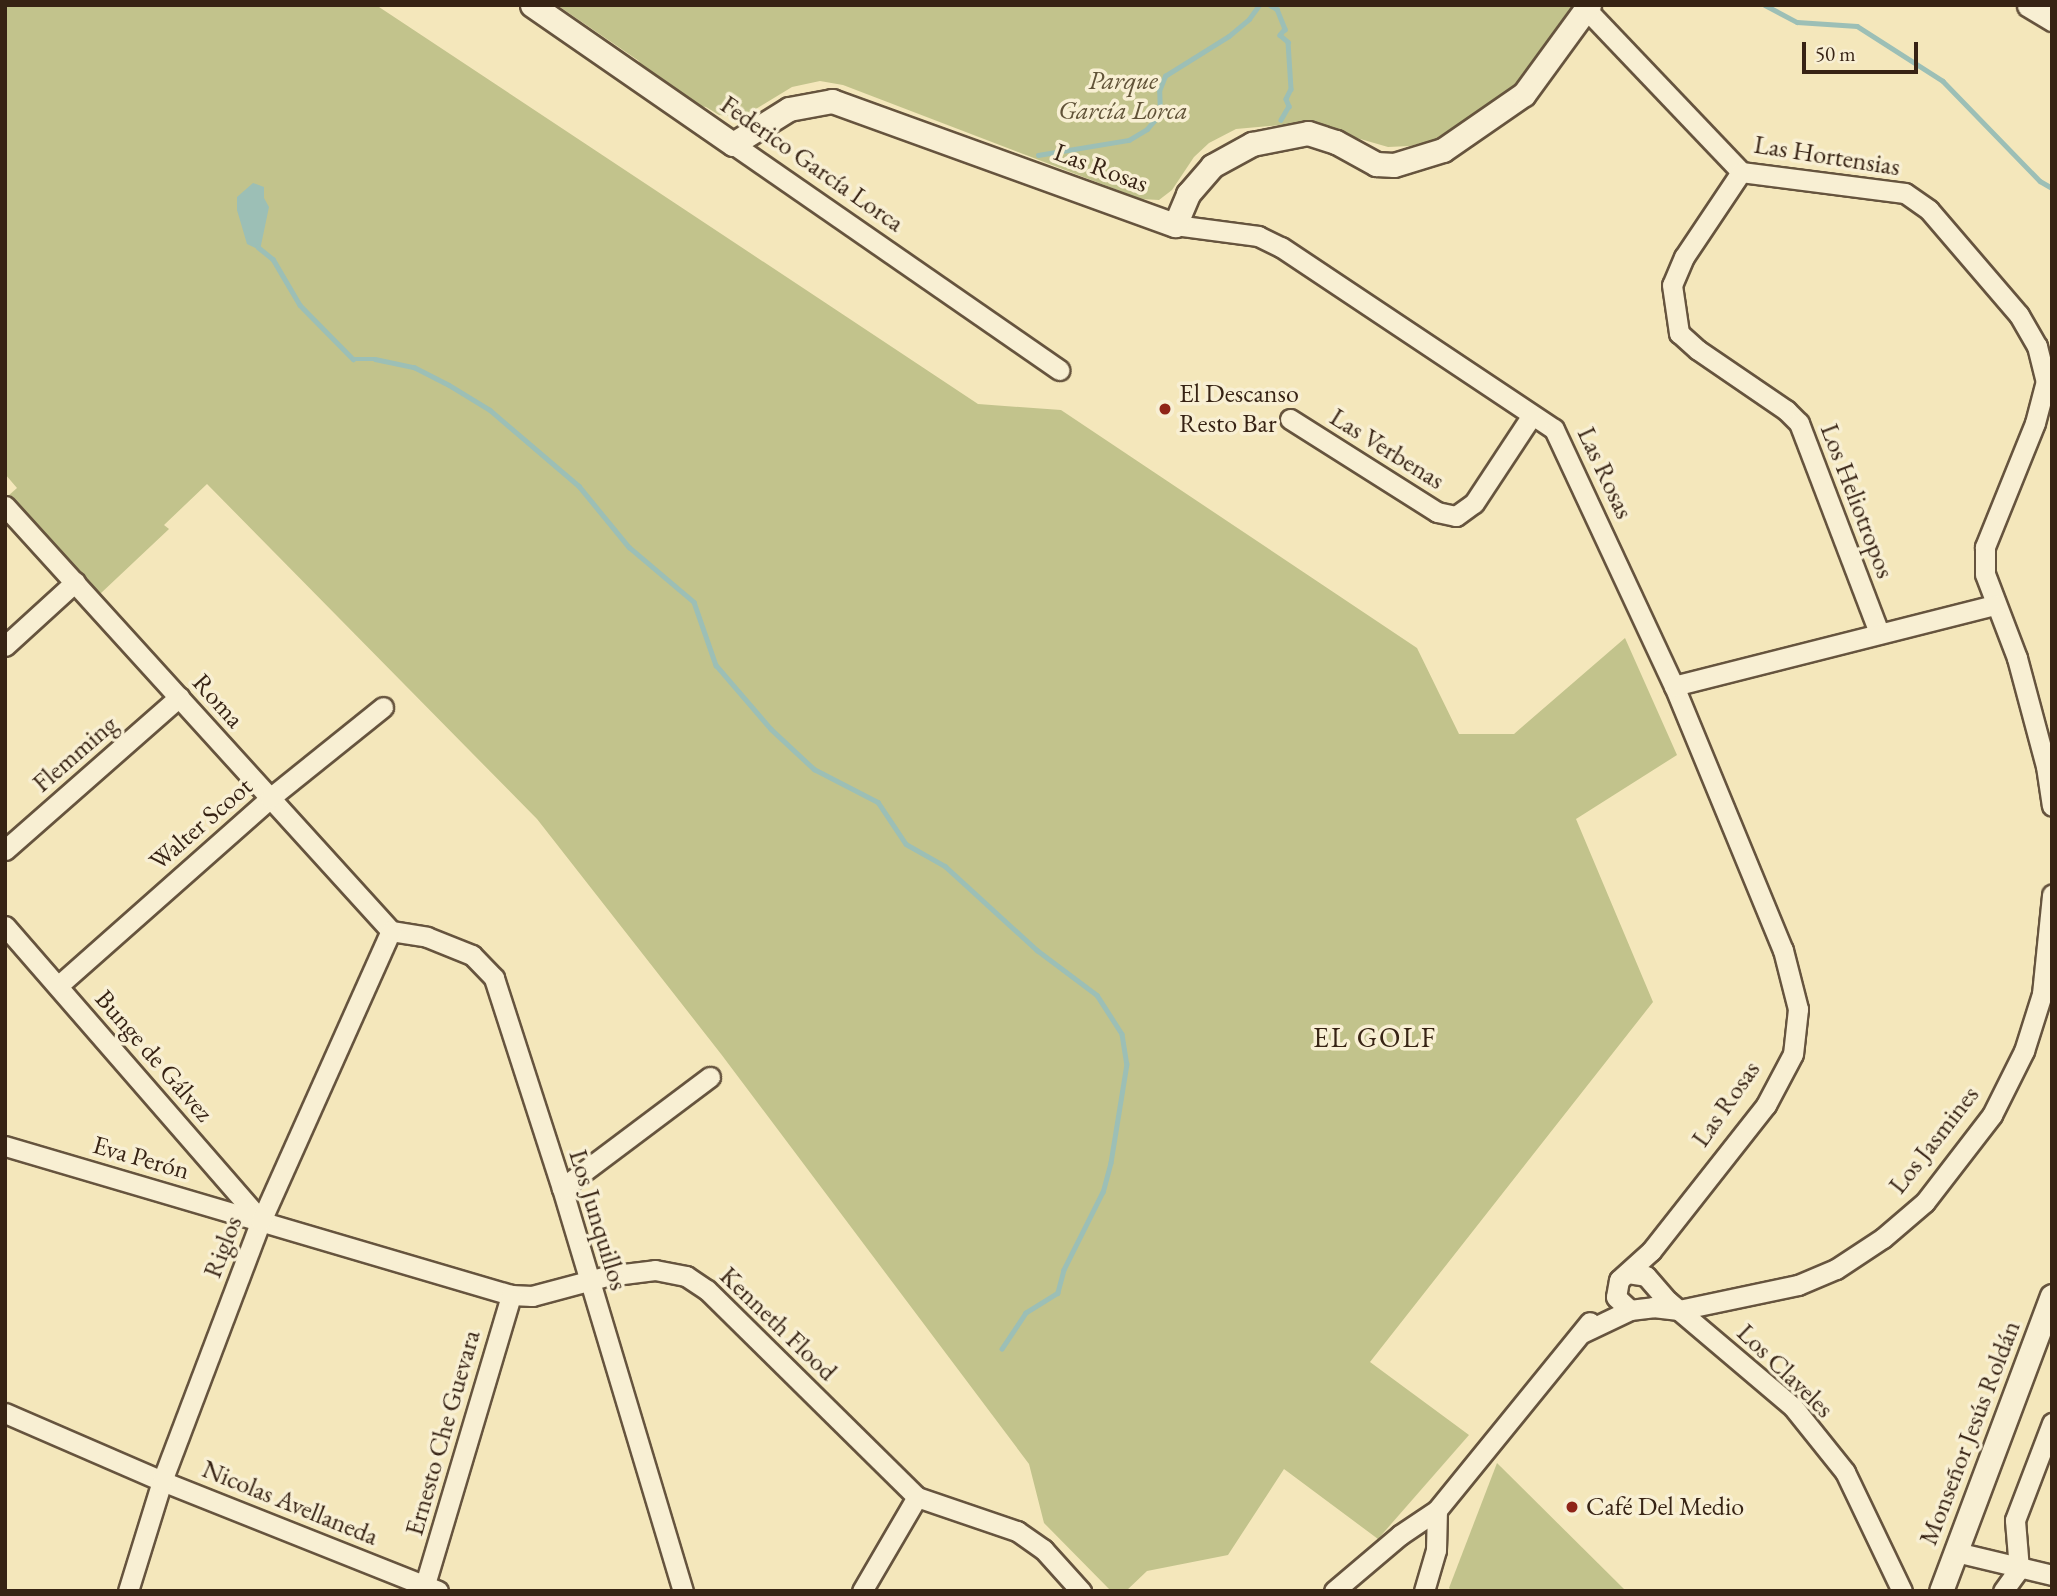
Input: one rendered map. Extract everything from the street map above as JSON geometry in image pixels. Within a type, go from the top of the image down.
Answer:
[{"type":"street","name":"Federico García Lorca","points":[[532,5],[1059,370]]},
{"type":"street","points":[[2029,5],[2052,19]]},
{"type":"street","points":[[1175,225],[1188,194],[1212,166],[1252,144],[1308,133],[1336,142],[1376,164],[1394,165],[1443,150],[1524,94],[1588,7]]},
{"type":"street","name":"Las Hortensias","points":[[1588,7],[1741,172],[1905,192],[1929,210],[2019,315],[2037,346],[2046,381],[2038,413],[1985,547],[1985,574],[1995,605]]},
{"type":"street","name":"Las Rosas","points":[[733,144],[789,109],[832,101],[1175,225],[1258,236],[1281,247],[1554,429],[1674,686],[1783,950],[1798,1009],[1793,1054],[1766,1105],[1651,1251],[1628,1273]]},
{"type":"street","name":"Los Heliotropos","points":[[1741,172],[1684,257],[1672,285],[1679,333],[1698,350],[1786,410],[1799,424],[1880,634]]},
{"type":"street","name":"Las Verbenas","points":[[1290,419],[1437,512],[1456,516],[1474,503],[1532,415]]},
{"type":"street","name":"Roma","points":[[5,506],[391,931]]},
{"type":"street","points":[[5,646],[75,582]]},
{"type":"street","points":[[1674,686],[1995,605],[2017,658],[2046,766],[2052,806]]},
{"type":"street","name":"Flemming","points":[[5,850],[179,697]]},
{"type":"street","name":"Walter Scoot","points":[[59,985],[270,798],[383,707]]},
{"type":"street","name":"Los Jasmines","points":[[1636,1309],[1679,1310],[1798,1285],[1836,1269],[1883,1238],[1925,1202],[1992,1115],[2024,1051],[2042,994],[2052,895]]},
{"type":"street","name":"Bunge de Gálvez","points":[[5,926],[59,985],[261,1221]]},
{"type":"street","name":"Los Junquillos","points":[[391,931],[427,937],[472,955],[494,978],[562,1188],[684,1591]]},
{"type":"street","name":"Riglos","points":[[128,1591],[162,1481],[261,1221],[391,931]]},
{"type":"street","points":[[562,1188],[710,1077]]},
{"type":"street","name":"Eva Perón","points":[[5,1146],[261,1221]]},
{"type":"street","name":"Kenneth Flood","points":[[261,1221],[511,1296],[531,1296],[607,1276],[655,1270],[686,1276],[707,1290],[917,1497],[1017,1531],[1042,1549],[1080,1591]]},
{"type":"street","points":[[1582,1333],[1636,1309],[1651,1299],[1651,1251]]},
{"type":"street","points":[[1334,1591],[1400,1535],[1437,1510],[1582,1333],[1615,1291],[1619,1280],[1628,1273],[1640,1273],[1650,1281]]},
{"type":"street","name":"Los Claveles","points":[[1650,1281],[1679,1310],[1793,1407],[1845,1472],[1902,1591]]},
{"type":"street","points":[[1615,1291],[1619,1303],[1636,1309]]},
{"type":"street","name":"Ernesto Che Guevara","points":[[428,1589],[511,1296]]},
{"type":"street","name":"Monseñor Jesús Roldán","points":[[1941,1591],[2052,1296]]},
{"type":"street","points":[[1703,1330],[1705,1314],[1718,1302]]},
{"type":"street","name":"Nicolas Avellaneda","points":[[5,1413],[162,1481],[428,1589]]},
{"type":"street","points":[[2003,1591],[2020,1569],[2015,1520],[2052,1423]]},
{"type":"street","points":[[862,1591],[917,1497]]},
{"type":"street","points":[[1424,1591],[1436,1550],[1437,1510]]},
{"type":"street","points":[[1956,1552],[2052,1575]]},
{"type":"green space","points":[[5,5],[376,5],[978,404],[1061,410],[1417,648],[1459,734],[1514,734],[1625,638],[1677,755],[1576,819],[1653,1002],[1370,1362],[1469,1435],[1378,1539],[1284,1469],[1228,1555],[1147,1571],[1126,1591],[1111,1591],[1044,1523],[1029,1464],[721,1054],[537,819],[207,484],[164,525],[169,529],[100,594],[8,496],[17,488],[5,474]]},
{"type":"green space","name":"Parque García Lorca","points":[[557,5],[1576,5],[1517,90],[1433,140],[1410,146],[1388,147],[1305,123],[1236,129],[1209,143],[1194,157],[1172,190],[1159,200],[1141,199],[843,85],[820,81],[792,87],[751,112],[737,117],[719,115],[706,107],[688,104],[641,67],[639,61]]},
{"type":"green space","points":[[1497,1463],[1626,1591],[1452,1591],[1449,1588]]},
{"type":"water","points":[[253,183],[264,187],[264,198],[269,207],[260,250],[247,244],[237,210],[237,197]]},
{"type":"waterway","points":[[1038,155],[1129,140],[1147,129],[1160,114],[1159,91],[1165,76],[1229,36],[1249,19],[1259,5]]},
{"type":"waterway","points":[[1270,5],[1277,9],[1285,29],[1280,35],[1288,42],[1291,89],[1286,99],[1289,106],[1281,120]]},
{"type":"waterway","points":[[1765,5],[1797,22],[1857,26],[1943,81],[2040,181],[2052,188]]},
{"type":"waterway","points":[[258,247],[273,259],[300,305],[353,359],[375,359],[414,367],[449,385],[490,410],[579,486],[629,547],[694,602],[716,665],[771,729],[814,769],[878,802],[906,844],[945,866],[1037,950],[1097,995],[1122,1034],[1127,1064],[1111,1163],[1103,1192],[1064,1270],[1058,1293],[1026,1313],[1002,1349]]},
{"type":"place","name":"El Descanso Resto Bar","points":[[1165,409]]},
{"type":"place","name":"Café Del Medio","points":[[1572,1507]]},
{"type":"district","name":"EL GOLF","points":[[1375,1037]]}]
